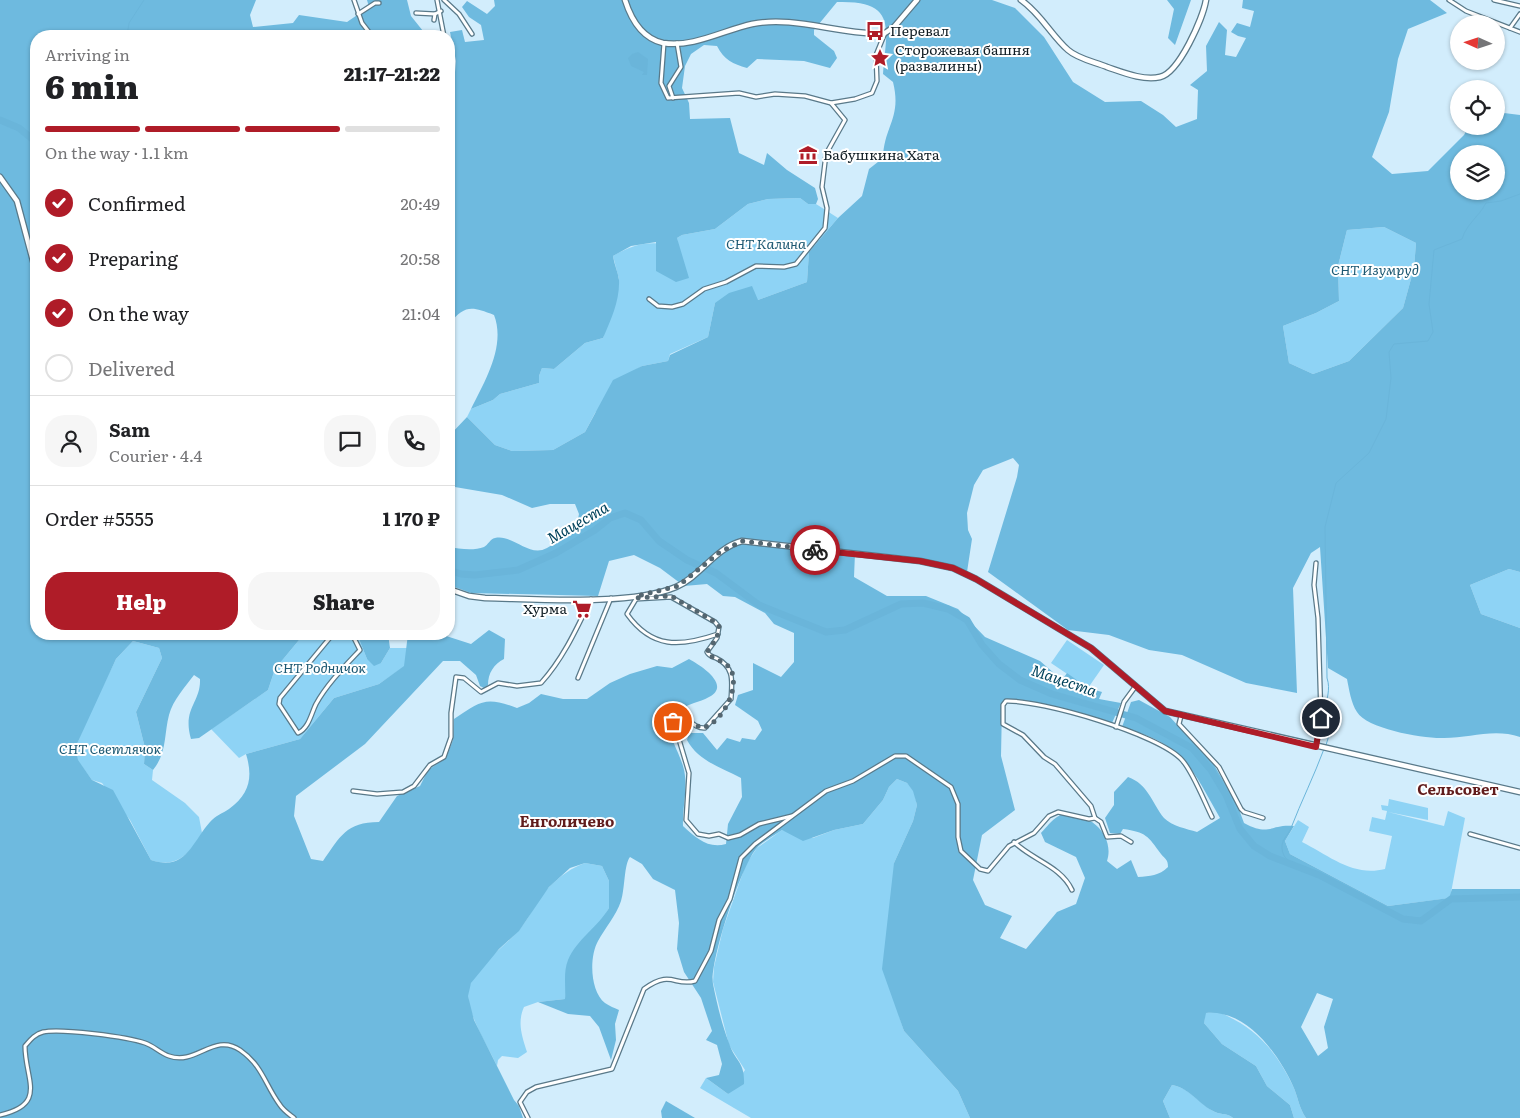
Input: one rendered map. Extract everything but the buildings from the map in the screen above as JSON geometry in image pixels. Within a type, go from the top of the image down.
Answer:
[{"type":"street","points":[[354,0],[358,14],[368,30]]},
{"type":"street","points":[[437,0],[441,11],[443,30]]},
{"type":"street","points":[[444,0],[459,14],[472,34]]},
{"type":"street","points":[[624,0],[632,20],[638,28],[664,43],[677,43],[713,37],[766,23],[885,33]]},
{"type":"street","points":[[664,43],[661,83],[666,96],[673,99],[739,93],[756,97],[775,94],[805,96],[831,103],[839,102],[872,93],[877,81],[876,55],[885,33],[894,27],[917,0]]},
{"type":"street","points":[[1021,0],[1038,13],[1069,51],[1119,71],[1154,78],[1164,76],[1179,60],[1204,11],[1206,0]]},
{"type":"street","points":[[1449,0],[1466,11],[1520,32]]},
{"type":"street","points":[[1494,0],[1520,6]]},
{"type":"street","points":[[358,14],[374,3],[379,3]]},
{"type":"street","points":[[416,13],[435,14],[441,11]]},
{"type":"street","points":[[434,20],[435,14]]},
{"type":"street","points":[[1510,28],[1520,14]]},
{"type":"street","points":[[673,99],[668,86],[681,67],[677,43]]},
{"type":"street","points":[[838,109],[839,102]]},
{"type":"street","points":[[649,299],[658,306],[678,306],[686,302],[694,294],[733,279],[756,266],[784,267],[796,264],[825,228],[828,208],[822,187],[826,154],[845,120],[838,109],[831,103]]},
{"type":"street","points":[[0,178],[17,201],[30,250]]},
{"type":"street","points":[[718,634],[686,644],[650,638],[627,614],[637,597],[661,592],[688,580],[720,552],[733,544],[748,541],[920,561],[953,568],[976,579],[1091,648],[1165,711],[1180,716],[1520,792]]},
{"type":"street","points":[[1316,563],[1314,585],[1318,618],[1321,718],[1318,747]]},
{"type":"street","points":[[455,591],[469,596],[485,598],[670,596],[680,600],[715,622],[719,626],[718,634],[707,652],[709,656],[718,659],[729,668],[733,676],[731,699],[705,728],[697,727],[678,714],[674,714],[671,719],[689,773],[686,820],[698,834],[706,836],[720,834],[728,838],[759,824],[793,816]]},
{"type":"street","points":[[353,791],[391,794],[414,786],[430,766],[444,757],[447,752],[451,737],[451,713],[456,677],[464,678],[481,692],[498,683],[517,686],[541,683],[552,670],[575,632],[591,598]]},
{"type":"street","points":[[578,678],[612,598]]},
{"type":"street","points":[[328,640],[280,698],[279,704],[296,732],[301,732],[326,689],[360,648],[355,640]]},
{"type":"street","points":[[1116,728],[1124,702],[1135,687]]},
{"type":"street","points":[[1094,818],[1091,806],[1055,764],[1044,757],[1023,735],[1003,724],[1003,705],[1006,701],[1026,702],[1059,710],[1144,735],[1170,749],[1181,758],[1188,768],[1212,817]]},
{"type":"street","points":[[1180,716],[1179,724],[1181,728],[1219,767],[1244,812],[1263,818]]},
{"type":"street","points":[[528,1118],[520,1102],[527,1092],[536,1087],[612,1069],[644,989],[654,982],[666,978],[690,982],[695,981],[714,945],[716,930],[730,899],[741,858],[755,844],[826,792],[853,780],[899,754],[906,756],[951,787],[958,804],[958,837],[961,851],[980,869],[988,871],[994,866],[1002,852],[1014,842],[1034,833],[1049,816],[1058,812],[1089,819],[1094,818],[1101,822],[1107,837],[1121,836],[1130,842]]},
{"type":"street","points":[[1470,834],[1520,848]]},
{"type":"street","points":[[1014,842],[1024,852],[1059,873],[1072,890]]},
{"type":"street","points":[[0,1115],[14,1112],[25,1105],[32,1092],[25,1046],[33,1036],[45,1032],[81,1032],[146,1043],[170,1057],[198,1055],[209,1046],[226,1043],[240,1050],[261,1068],[279,1105],[294,1118]]},
{"type":"green space","name":"СНТ Калина","points":[[800,198],[808,204],[816,204],[838,218],[809,252],[807,282],[758,300],[715,303],[708,337],[670,354],[668,361],[642,366],[630,373],[595,413],[585,432],[553,450],[512,451],[495,445],[467,417],[471,409],[493,400],[500,394],[539,383],[542,368],[554,369],[585,343],[603,338],[619,279],[613,256],[637,245],[660,243],[678,246],[677,238],[682,235],[715,229],[748,204],[768,199]]},
{"type":"green space","name":"СНТ Изумруд","points":[[1384,227],[1416,243],[1414,268],[1403,308],[1349,361],[1313,374],[1289,363],[1283,326],[1316,313],[1339,301],[1338,266],[1347,230]]},
{"type":"green space","points":[[1509,569],[1520,572],[1520,628],[1481,614],[1470,585]]},
{"type":"green space","name":"СНТ Родничок","points":[[299,640],[359,640],[367,659],[381,663],[390,648],[407,648],[405,666],[379,684],[334,698],[300,739],[246,754],[239,758],[211,729],[268,690],[275,669]]},
{"type":"green space","points":[[1067,640],[1104,665],[1088,688],[1051,663]]},
{"type":"green space","name":"СНТ Светлячок","points":[[133,641],[159,648],[162,658],[136,712],[145,748],[144,764],[153,770],[152,780],[185,803],[199,817],[202,833],[193,847],[175,861],[160,862],[151,860],[130,820],[102,783],[92,780],[78,761],[76,746],[89,715],[116,659]]},
{"type":"green space","points":[[897,779],[907,783],[914,791],[917,805],[913,821],[894,863],[895,1003],[904,1031],[958,1091],[970,1118],[751,1118],[700,1088],[706,1078],[728,1094],[745,1070],[729,1045],[713,982],[714,967],[723,929],[746,864],[757,848],[782,830],[813,838],[834,830],[863,824],[883,800],[889,787]]},
{"type":"green space","points":[[1389,799],[1428,808],[1428,820],[1388,812],[1444,826],[1448,811],[1465,818],[1450,898],[1388,906],[1290,854],[1285,841],[1298,820],[1309,827],[1302,842],[1332,859],[1352,868],[1362,870],[1385,869],[1392,836],[1369,831],[1372,817],[1385,820],[1387,811],[1382,810],[1381,805],[1388,806]]},
{"type":"green space","points":[[585,863],[602,866],[609,881],[609,908],[566,992],[565,999],[538,1002],[524,1007],[521,1024],[527,1052],[518,1058],[502,1056],[498,1060],[497,1066],[471,1012],[468,996],[469,987],[480,969],[520,929],[551,885],[567,872]]},
{"type":"green space","points":[[1218,1012],[1243,1024],[1271,1050],[1293,1086],[1306,1118],[1294,1118],[1290,1105],[1267,1086],[1256,1066],[1222,1044],[1204,1023],[1205,1013]]},
{"type":"green space","points":[[1172,1085],[1184,1089],[1209,1109],[1233,1118],[1170,1118],[1163,1101]]},
{"type":"shaded area","points":[[0,0],[256,0],[250,15],[253,27],[293,23],[299,15],[347,22],[369,7],[367,0],[407,0],[411,16],[422,30],[30,30],[30,640],[299,640],[275,669],[268,690],[199,738],[191,739],[189,729],[190,713],[200,687],[200,679],[194,675],[173,704],[167,722],[161,757],[153,770],[144,764],[145,748],[136,712],[162,658],[159,648],[133,641],[116,659],[76,746],[78,760],[92,780],[113,790],[151,860],[163,863],[180,859],[193,846],[212,820],[229,809],[242,797],[249,778],[246,754],[300,739],[334,698],[379,684],[404,666],[407,640],[455,639],[471,644],[489,630],[505,639],[504,659],[492,669],[488,685],[484,688],[480,686],[476,675],[460,661],[443,661],[365,744],[296,796],[294,816],[311,859],[323,861],[339,838],[351,828],[379,822],[397,796],[420,786],[428,770],[446,758],[453,740],[454,719],[477,704],[490,701],[517,708],[529,703],[541,694],[563,699],[587,699],[610,683],[630,674],[657,666],[672,668],[689,659],[712,676],[716,681],[717,687],[715,692],[707,698],[669,713],[670,734],[685,774],[683,826],[708,844],[726,844],[728,824],[742,797],[741,778],[711,763],[697,753],[687,740],[689,733],[703,733],[717,750],[727,738],[740,742],[742,738],[755,740],[762,730],[758,721],[735,705],[738,695],[753,690],[753,663],[781,677],[794,662],[794,633],[774,624],[765,613],[735,597],[723,596],[707,584],[684,586],[660,568],[634,555],[609,561],[598,596],[471,593],[455,587],[455,548],[476,549],[485,546],[495,538],[502,538],[527,548],[540,550],[552,545],[560,538],[578,519],[579,514],[575,504],[550,504],[532,508],[502,495],[455,487],[455,430],[467,417],[495,445],[512,451],[553,450],[585,432],[613,380],[642,366],[668,361],[670,355],[708,337],[715,303],[729,293],[752,286],[758,300],[807,282],[809,252],[838,218],[862,196],[869,169],[883,158],[886,138],[894,113],[895,94],[893,82],[883,74],[886,31],[880,12],[871,6],[837,2],[814,30],[814,35],[834,51],[837,58],[830,68],[804,61],[757,59],[747,68],[729,61],[717,46],[704,45],[691,54],[685,66],[682,88],[689,103],[690,119],[730,118],[739,153],[764,165],[767,153],[787,170],[815,188],[818,199],[816,204],[808,204],[800,198],[768,199],[748,204],[715,229],[682,235],[677,238],[689,278],[676,282],[656,271],[656,242],[631,246],[613,256],[619,287],[612,317],[603,338],[585,343],[554,369],[542,368],[539,383],[500,394],[493,400],[471,409],[488,375],[496,351],[497,327],[494,315],[480,310],[464,310],[455,318],[455,31],[462,30],[465,42],[484,40],[481,25],[469,17],[462,7],[467,1],[487,14],[495,6],[494,0],[992,0],[1015,8],[1044,37],[1073,82],[1105,102],[1141,101],[1163,115],[1176,127],[1197,119],[1198,90],[1190,85],[1207,71],[1206,46],[1219,22],[1227,30],[1225,55],[1236,57],[1246,38],[1231,32],[1237,23],[1250,27],[1254,11],[1242,8],[1243,0],[1430,0],[1447,13],[1408,29],[1398,59],[1389,112],[1372,157],[1392,174],[1428,171],[1450,149],[1450,200],[1505,200],[1505,145],[1454,145],[1464,135],[1505,135],[1505,113],[1520,115],[1520,572],[1509,569],[1470,585],[1481,614],[1520,628],[1520,737],[1510,734],[1491,733],[1454,738],[1423,737],[1384,728],[1363,718],[1353,704],[1347,679],[1328,668],[1320,547],[1311,553],[1293,588],[1297,693],[1246,683],[1182,655],[1149,650],[1109,635],[1068,630],[988,572],[1017,477],[1019,465],[1013,458],[983,470],[974,485],[967,513],[968,530],[972,539],[967,572],[938,563],[855,553],[854,577],[887,596],[926,596],[958,609],[985,637],[1040,661],[1062,680],[1067,673],[1088,688],[1102,692],[1099,699],[1121,703],[1112,723],[1034,702],[1007,700],[1002,706],[1001,756],[1015,810],[982,835],[973,880],[985,905],[1012,916],[1000,938],[1026,949],[1057,912],[1076,904],[1085,878],[1076,857],[1045,842],[1041,833],[1058,816],[1065,814],[1084,817],[1099,828],[1107,843],[1109,852],[1107,861],[1117,869],[1131,860],[1138,877],[1158,874],[1168,867],[1166,859],[1142,833],[1123,829],[1120,834],[1110,833],[1105,818],[1114,805],[1114,792],[1128,777],[1135,780],[1145,789],[1164,818],[1175,825],[1197,832],[1220,818],[1201,784],[1183,759],[1159,741],[1122,727],[1131,702],[1139,700],[1170,717],[1214,765],[1237,804],[1244,823],[1265,830],[1294,826],[1285,841],[1290,854],[1388,906],[1449,898],[1452,889],[1520,889],[1520,1118],[1306,1118],[1287,1073],[1259,1036],[1234,1018],[1221,1014],[1206,1013],[1204,1023],[1222,1044],[1256,1066],[1267,1086],[1290,1105],[1294,1118],[1233,1118],[1209,1109],[1189,1093],[1172,1085],[1163,1101],[1170,1118],[970,1118],[958,1091],[904,1031],[882,969],[894,863],[913,821],[917,805],[913,791],[907,783],[897,779],[889,787],[883,800],[863,824],[834,830],[803,841],[782,830],[759,845],[751,857],[735,892],[721,936],[713,973],[713,984],[726,1036],[744,1076],[744,1084],[728,1094],[706,1078],[719,1075],[722,1064],[717,1045],[706,1040],[712,1031],[701,998],[684,972],[677,949],[679,923],[675,890],[653,879],[642,864],[630,857],[621,901],[598,941],[592,964],[592,974],[600,998],[619,1010],[615,1024],[616,1040],[611,1060],[599,1027],[590,1016],[568,1014],[538,1002],[565,999],[565,974],[568,960],[577,946],[609,908],[609,881],[602,866],[585,863],[570,868],[549,887],[519,931],[499,949],[471,983],[468,996],[474,1020],[514,1100],[519,1106],[523,1118],[0,1118]],"holes":[[[1384,227],[1416,243],[1414,268],[1403,308],[1349,361],[1313,374],[1289,363],[1283,326],[1316,313],[1339,301],[1338,266],[1347,230]],[[1317,993],[1333,999],[1324,1027],[1328,1048],[1318,1056],[1301,1027]]]},
{"type":"shaded area","points":[[1167,0],[1191,0],[1175,45],[1168,38],[1174,9]]},
{"type":"shaded area","points":[[638,52],[648,59],[647,75],[642,75],[644,72],[631,66],[628,58]]},
{"type":"shaded area","points":[[359,640],[389,640],[390,648],[381,663],[374,666],[367,659]]},
{"type":"shaded area","points":[[666,1101],[695,1118],[662,1118],[661,1111]]},
{"type":"waterway","points":[[128,30],[129,23],[144,0]]},
{"type":"waterway","name":"Мацеста","points":[[0,120],[19,128],[30,137]]},
{"type":"waterway","points":[[1326,745],[1329,730],[1326,715],[1329,686],[1327,678],[1325,527],[1336,483],[1369,453],[1386,419],[1391,378],[1389,352],[1394,344],[1428,341],[1433,332],[1429,304],[1434,250],[1462,239],[1486,203],[1501,201],[1520,194]]},
{"type":"waterway","name":"Мацеста","points":[[455,572],[475,575],[518,570],[556,553],[595,530],[610,518],[625,513],[641,520],[659,541],[687,560],[716,573],[759,605],[826,632],[845,630],[901,604],[923,603],[948,609],[967,620],[982,645],[999,664],[1020,680],[1052,694],[1136,718],[1192,748],[1211,770],[1226,795],[1240,829],[1254,846],[1270,856],[1319,875],[1403,919],[1421,921],[1451,899],[1520,897]]},
{"type":"waterway","points":[[1299,868],[1284,855],[1283,843],[1324,749]]},
{"type":"way so far","points":[[673,722],[672,716],[678,714],[697,727],[705,728],[728,705],[731,699],[732,673],[724,663],[709,656],[707,652],[707,649],[717,638],[719,626],[704,613],[671,596],[636,598],[637,596],[661,592],[678,586],[688,580],[720,552],[742,541],[815,550]]},
{"type":"place","name":"Перевал","points":[[875,31]]},
{"type":"place","name":"Сторожевая башня (развалины)","points":[[880,58]]},
{"type":"place","name":"Бабушкина Хата","points":[[808,155]]},
{"type":"place","name":"Хурма","points":[[582,609]]},
{"type":"district","name":"Сельсовет","points":[[1458,790]]},
{"type":"district","name":"Енголичево","points":[[567,822]]},
{"type":"route","points":[[815,550],[920,561],[953,568],[976,579],[1091,648],[1144,696],[1165,711],[1180,716],[1316,747],[1320,733],[1321,718]]}]
